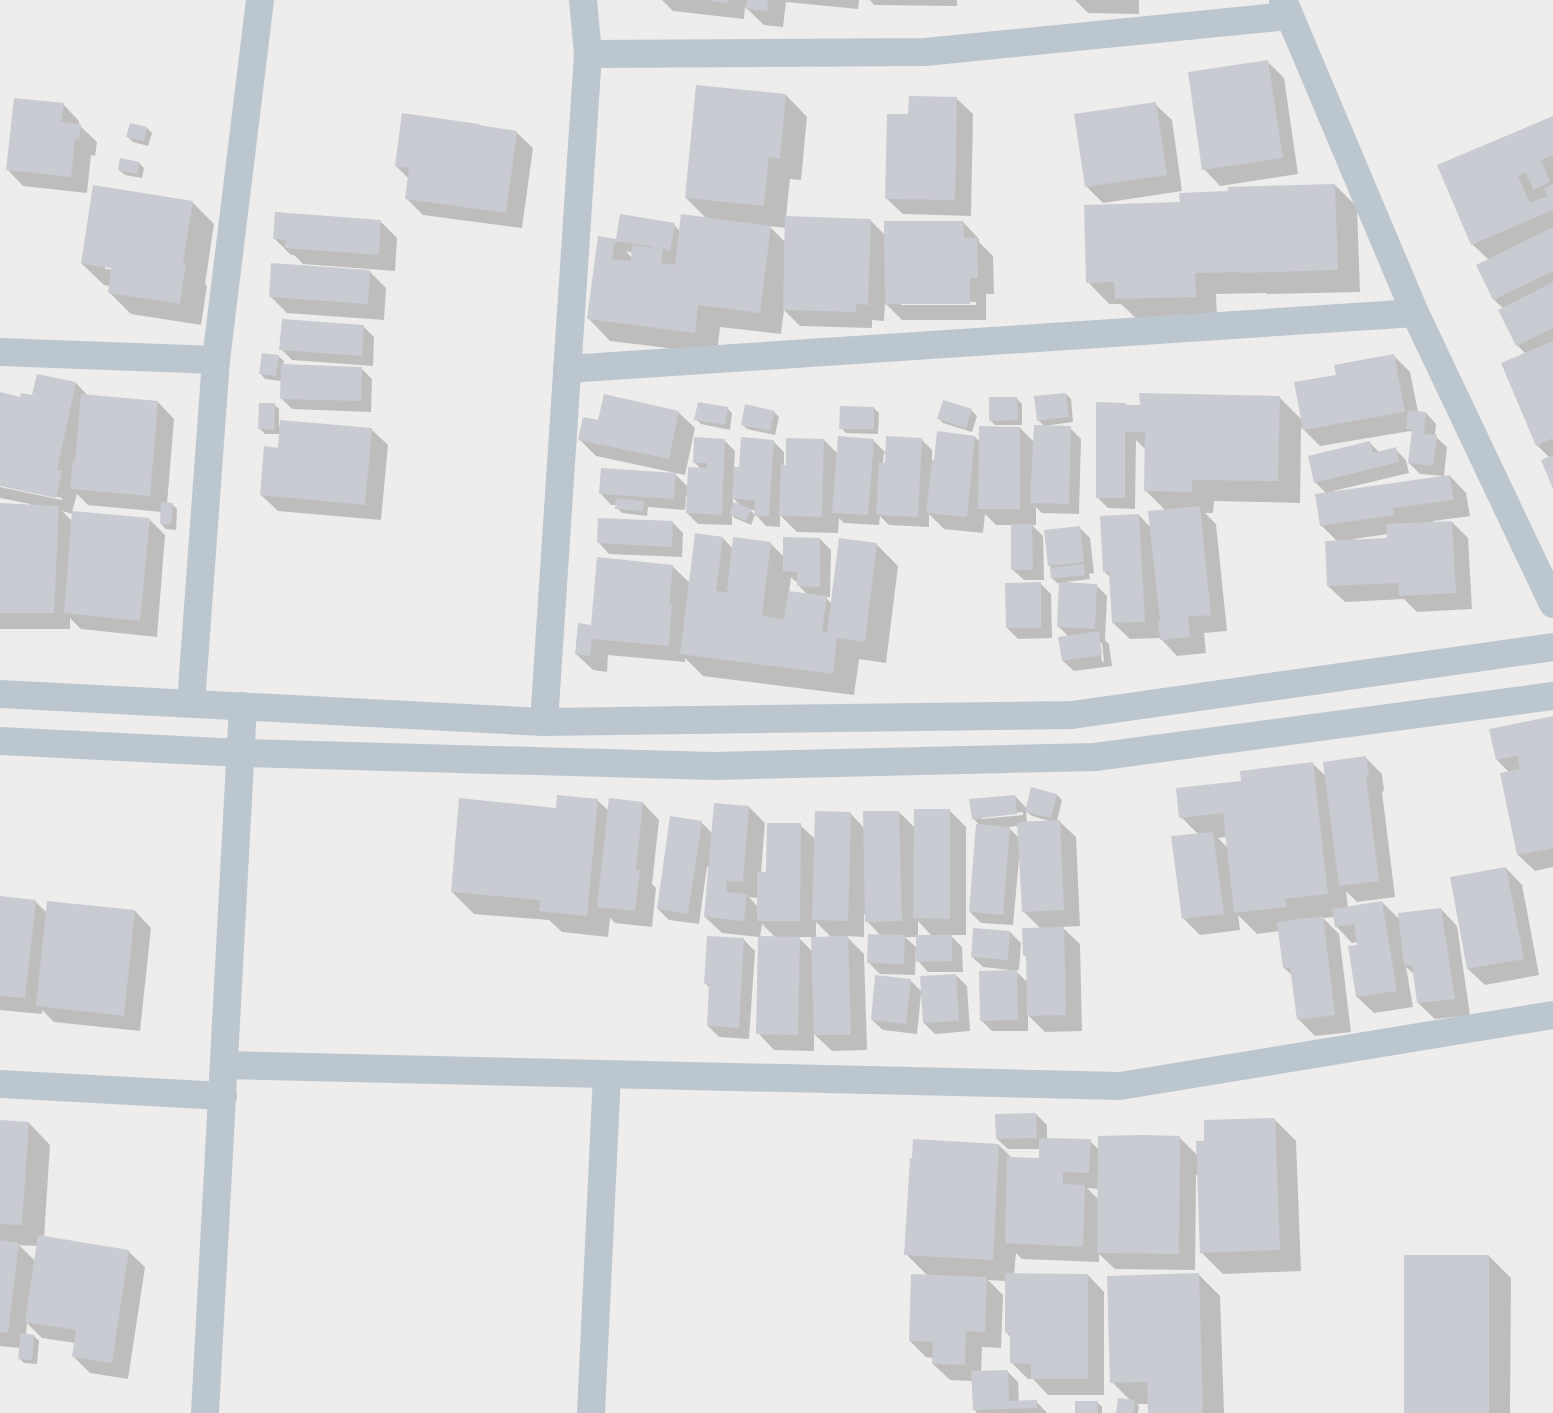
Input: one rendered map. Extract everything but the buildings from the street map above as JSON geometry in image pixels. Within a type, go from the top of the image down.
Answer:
[{"type":"street","points":[[191,703],[216,360],[260,0]]},
{"type":"street","points":[[544,722],[588,54],[583,0]]},
{"type":"street","points":[[588,54],[925,52],[1286,8],[1415,312],[1553,604]]},
{"type":"street","points":[[567,369],[1415,312]]},
{"type":"street","points":[[0,352],[216,360]]},
{"type":"street","points":[[0,694],[544,722],[1072,715],[1553,647]]},
{"type":"street","points":[[0,740],[241,753],[714,766],[1095,757],[1553,696]]},
{"type":"street","points":[[205,1413],[244,706]]},
{"type":"street","points":[[224,1065],[1120,1086],[1553,1015]]},
{"type":"street","points":[[590,1413],[607,1074]]},
{"type":"street","points":[[0,1084],[223,1096]]}]
